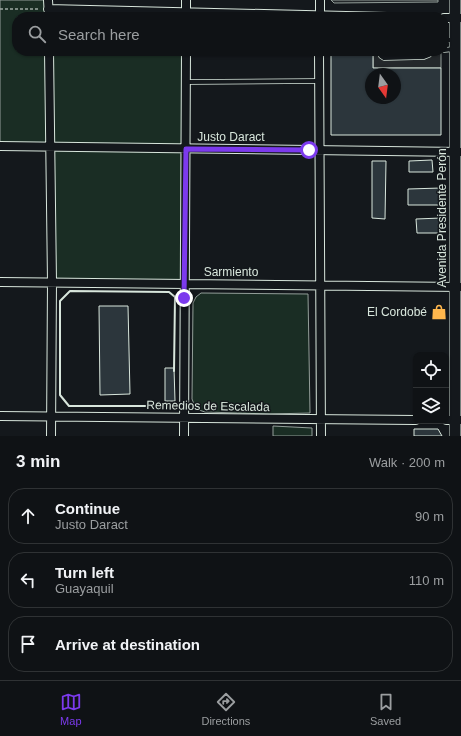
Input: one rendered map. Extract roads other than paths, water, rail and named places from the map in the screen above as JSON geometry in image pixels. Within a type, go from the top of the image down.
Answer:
[{"type":"main road","name":"Avenida Presidente Perón","points":[[455,0],[449,45],[458,152],[458,287],[454,420],[455,436]]},
{"type":"street","points":[[48,0],[48,12]]},
{"type":"street","points":[[186,0],[186,12]]},
{"type":"street","points":[[320,0],[320,12]]},
{"type":"street","points":[[49,56],[52,282],[51,436]]},
{"type":"street","points":[[184,436],[186,56]]},
{"type":"street","points":[[320,56],[321,436]]},
{"type":"street","name":"Justo Daract","points":[[0,146],[458,152]]},
{"type":"street","name":"Sarmiento","points":[[0,282],[458,287]]},
{"type":"street","name":"Remedios de Escalada","points":[[0,416],[413,420]]},
{"type":"lane","points":[[381,56],[384,58],[426,56]]},
{"type":"lane","points":[[186,82],[319,81]]},
{"type":"place","name":"El Cordobé","points":[[439,312]]}]
